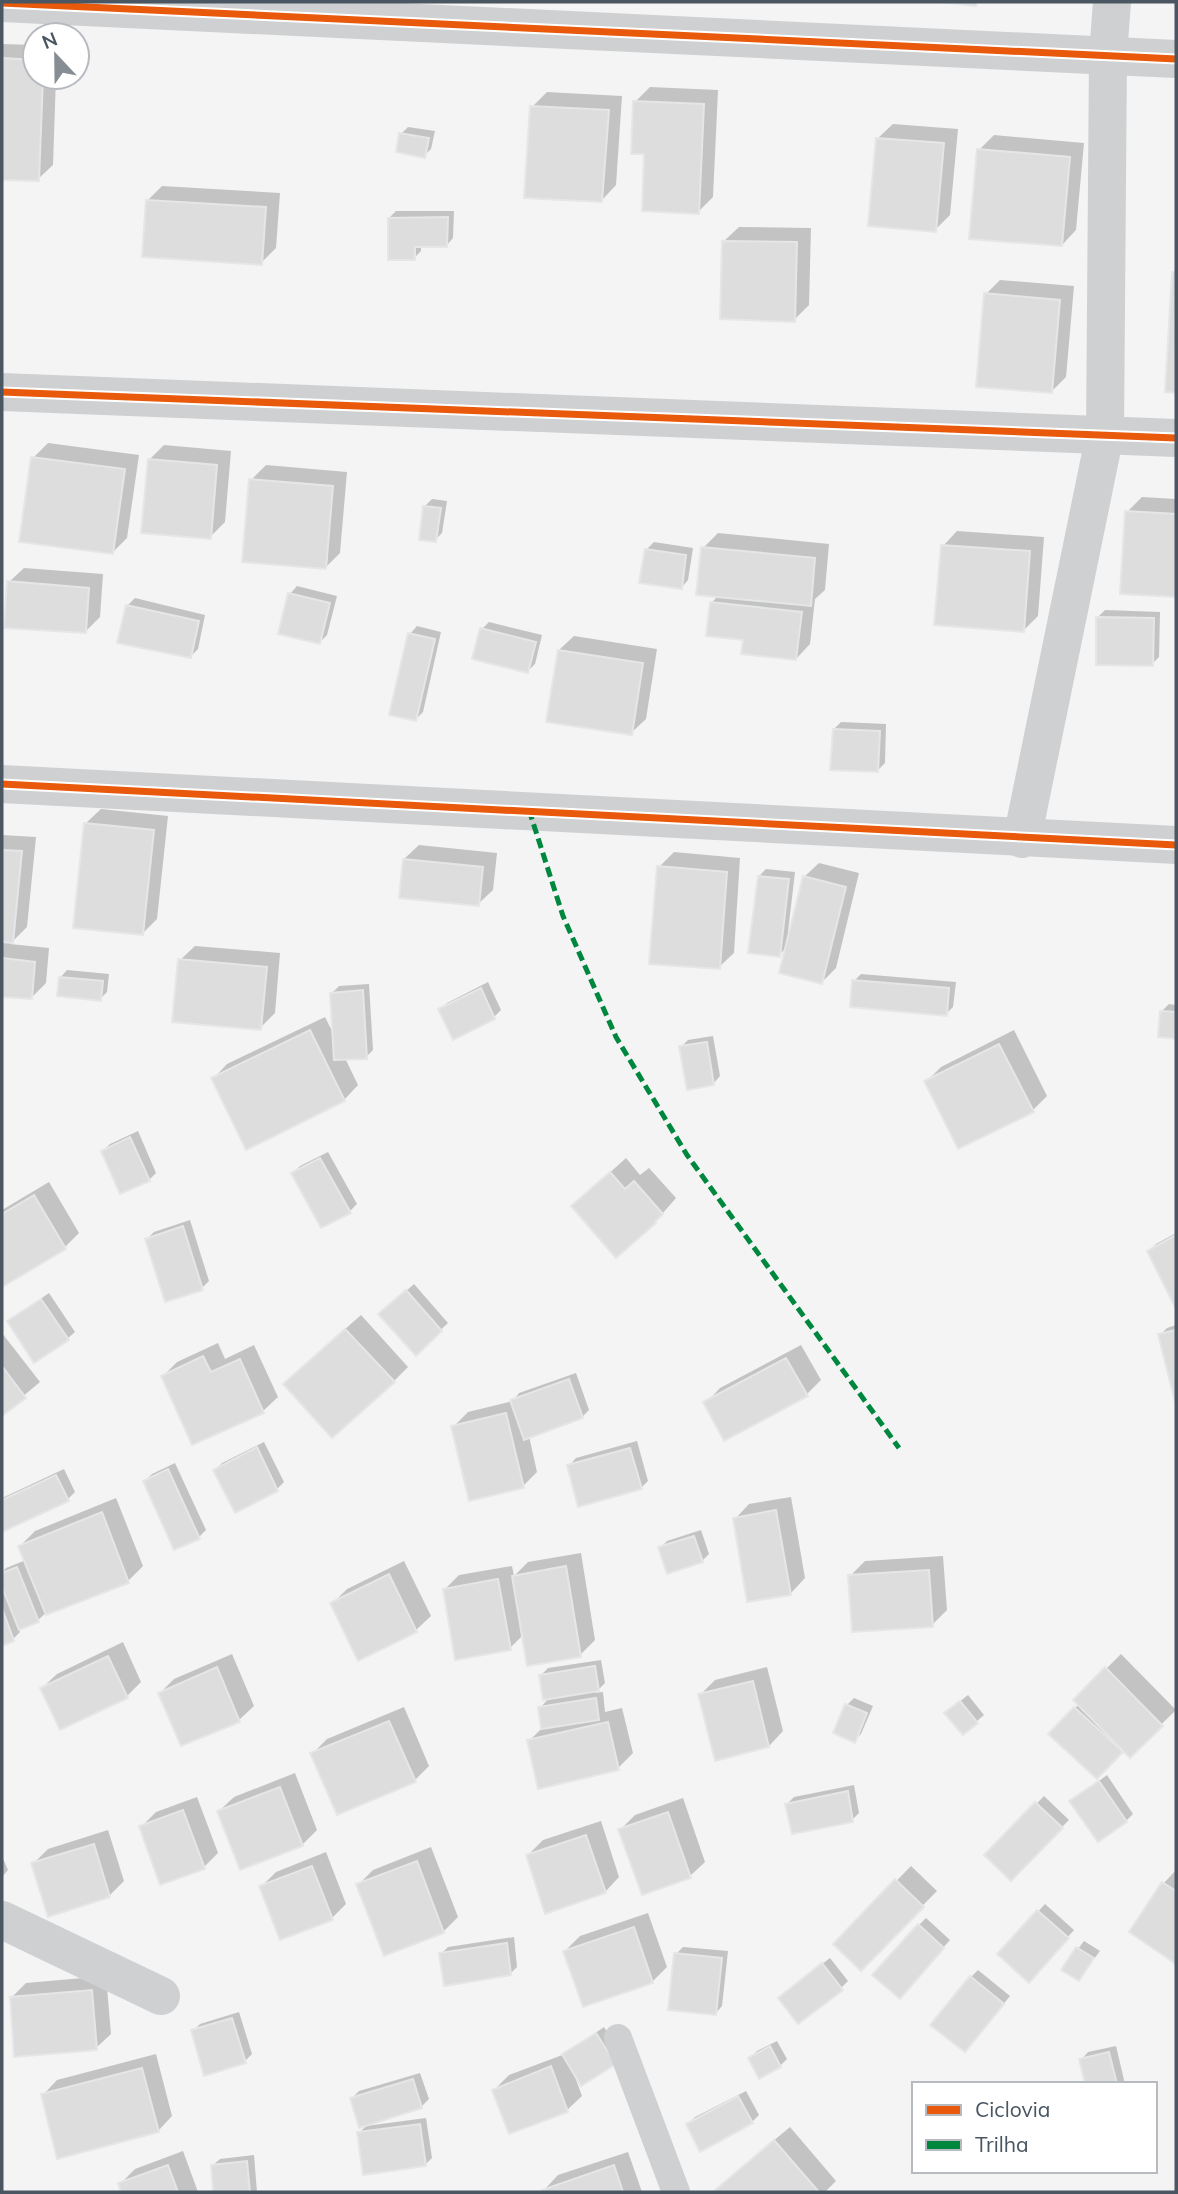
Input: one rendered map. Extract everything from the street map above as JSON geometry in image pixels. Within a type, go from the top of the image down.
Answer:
[{"type":"street","points":[[1023,839],[1105,434],[1108,55],[1112,2]]},
{"type":"street","points":[[2,3],[1176,59]]},
{"type":"street","points":[[2,392],[1176,438]]},
{"type":"street","points":[[2,784],[1176,845]]},
{"type":"street","points":[[2,1920],[161,1996]]},
{"type":"lane","points":[[618,2038],[676,2192]]},
{"type":"building","points":[[941,2],[977,2],[976,6]]},
{"type":"building","points":[[2,58],[21,59],[21,91],[42,91],[39,181],[2,180]]},
{"type":"building","points":[[633,101],[704,104],[699,214],[642,211],[644,154],[631,154]]},
{"type":"building","points":[[530,106],[609,110],[602,202],[524,198]]},
{"type":"building","points":[[399,133],[429,138],[425,158],[396,152]]},
{"type":"building","points":[[876,138],[944,143],[936,232],[868,226]]},
{"type":"building","points":[[977,149],[1070,157],[1062,246],[969,239]]},
{"type":"building","points":[[146,200],[266,207],[262,265],[142,257]]},
{"type":"building","points":[[448,217],[447,247],[415,247],[415,260],[388,260],[388,218]]},
{"type":"building","points":[[722,241],[797,242],[795,322],[720,319]]},
{"type":"building","points":[[1172,272],[1176,272],[1176,393],[1165,392]]},
{"type":"building","points":[[984,293],[1060,300],[1052,393],[976,387]]},
{"type":"building","points":[[31,457],[125,469],[113,554],[19,542]]},
{"type":"building","points":[[148,459],[217,465],[211,539],[141,533]]},
{"type":"building","points":[[249,479],[333,486],[326,569],[242,562]]},
{"type":"building","points":[[423,506],[441,508],[436,542],[419,540]]},
{"type":"building","points":[[1125,511],[1176,514],[1176,597],[1120,594]]},
{"type":"building","points":[[941,545],[1030,551],[1024,632],[934,625]]},
{"type":"building","points":[[701,547],[815,558],[811,606],[696,595]]},
{"type":"building","points":[[645,549],[686,555],[682,589],[639,583]]},
{"type":"building","points":[[7,581],[89,588],[86,633],[4,628]]},
{"type":"building","points":[[288,593],[330,603],[320,644],[278,634]]},
{"type":"building","points":[[710,602],[802,612],[796,660],[741,654],[743,640],[706,636]]},
{"type":"building","points":[[126,605],[199,621],[191,658],[117,643]]},
{"type":"building","points":[[1096,617],[1154,618],[1153,666],[1096,665]]},
{"type":"building","points":[[480,628],[536,642],[528,673],[472,659]]},
{"type":"building","points":[[408,633],[435,639],[416,721],[389,715]]},
{"type":"building","points":[[558,650],[643,663],[632,735],[546,722]]},
{"type":"building","points":[[833,729],[880,731],[878,772],[830,770]]},
{"type":"building","points":[[84,823],[154,830],[143,935],[73,928]]},
{"type":"building","points":[[2,850],[22,851],[13,943],[2,942]]},
{"type":"building","points":[[403,859],[483,867],[479,906],[399,898]]},
{"type":"building","points":[[657,866],[727,872],[720,969],[649,964]]},
{"type":"building","points":[[758,876],[789,879],[780,957],[748,953]]},
{"type":"building","points":[[803,876],[846,887],[822,984],[779,973]]},
{"type":"building","points":[[2,958],[35,962],[32,999],[2,997]]},
{"type":"building","points":[[178,959],[267,967],[261,1030],[172,1022]]},
{"type":"building","points":[[59,977],[103,981],[101,1001],[57,996]]},
{"type":"building","points":[[852,980],[949,988],[947,1016],[850,1007]]},
{"type":"building","points":[[481,988],[495,1019],[453,1040],[438,1009]]},
{"type":"building","points":[[363,990],[367,1059],[334,1060],[330,993]]},
{"type":"building","points":[[1160,1011],[1176,1012],[1176,1039],[1158,1037]]},
{"type":"building","points":[[310,1030],[345,1101],[246,1150],[211,1078]]},
{"type":"building","points":[[707,1042],[714,1085],[687,1090],[679,1046]]},
{"type":"building","points":[[999,1044],[1034,1112],[958,1149],[924,1081]]},
{"type":"building","points":[[130,1137],[150,1181],[120,1194],[101,1151]]},
{"type":"building","points":[[320,1158],[351,1213],[321,1228],[291,1173]]},
{"type":"building","points":[[610,1172],[625,1189],[634,1181],[663,1214],[616,1258],[571,1206]]},
{"type":"building","points":[[34,1195],[66,1249],[2,1287],[2,1214]]},
{"type":"building","points":[[183,1226],[203,1290],[165,1302],[145,1239]]},
{"type":"building","points":[[1176,1235],[1176,1309],[1147,1251]]},
{"type":"building","points":[[406,1290],[442,1331],[416,1356],[378,1314]]},
{"type":"building","points":[[41,1299],[69,1340],[34,1363],[7,1321]]},
{"type":"building","points":[[345,1329],[395,1382],[332,1438],[283,1384]]},
{"type":"building","points":[[1176,1330],[1176,1406],[1158,1334]]},
{"type":"building","points":[[203,1356],[211,1372],[240,1359],[264,1413],[192,1445],[161,1376]]},
{"type":"building","points":[[786,1358],[808,1396],[724,1441],[703,1402]]},
{"type":"building","points":[[2,1366],[26,1398],[2,1416]]},
{"type":"building","points":[[569,1379],[583,1418],[524,1440],[510,1400]]},
{"type":"building","points":[[506,1413],[524,1488],[469,1501],[451,1426]]},
{"type":"building","points":[[257,1447],[278,1491],[235,1513],[213,1470]]},
{"type":"building","points":[[630,1448],[642,1489],[578,1507],[567,1465]]},
{"type":"building","points":[[168,1469],[200,1539],[174,1550],[143,1481]]},
{"type":"building","points":[[56,1475],[69,1501],[2,1532],[2,1500]]},
{"type":"building","points":[[776,1510],[791,1595],[747,1602],[733,1518]]},
{"type":"building","points":[[102,1512],[129,1583],[46,1615],[18,1546]]},
{"type":"building","points":[[694,1536],[703,1562],[667,1574],[658,1547]]},
{"type":"building","points":[[566,1566],[581,1657],[527,1666],[512,1576]]},
{"type":"building","points":[[17,1567],[39,1622],[19,1630],[2,1587],[2,1573]]},
{"type":"building","points":[[929,1570],[933,1627],[852,1632],[848,1575]]},
{"type":"building","points":[[389,1574],[417,1632],[358,1661],[330,1603]]},
{"type":"building","points":[[498,1579],[511,1650],[455,1660],[443,1589]]},
{"type":"building","points":[[2,1608],[14,1641],[2,1646]]},
{"type":"building","points":[[108,1656],[128,1698],[60,1730],[40,1688]]},
{"type":"building","points":[[595,1666],[599,1691],[543,1700],[539,1675]]},
{"type":"building","points":[[217,1667],[240,1722],[181,1746],[158,1693]]},
{"type":"building","points":[[1105,1667],[1163,1726],[1130,1758],[1073,1700]]},
{"type":"building","points":[[753,1681],[769,1747],[715,1761],[698,1694]]},
{"type":"building","points":[[596,1698],[599,1720],[541,1729],[538,1707]]},
{"type":"building","points":[[960,1701],[978,1723],[963,1735],[944,1713]]},
{"type":"building","points":[[845,1704],[867,1713],[855,1743],[833,1733]]},
{"type":"building","points":[[1074,1707],[1123,1752],[1097,1779],[1048,1734]]},
{"type":"building","points":[[389,1721],[416,1782],[337,1815],[310,1753]]},
{"type":"building","points":[[608,1722],[619,1770],[538,1789],[527,1740]]},
{"type":"building","points":[[1099,1781],[1127,1822],[1098,1842],[1069,1801]]},
{"type":"building","points":[[280,1787],[303,1846],[240,1870],[217,1811]]},
{"type":"building","points":[[848,1791],[853,1822],[792,1834],[785,1804]]},
{"type":"building","points":[[1035,1802],[1063,1828],[1011,1881],[984,1855]]},
{"type":"building","points":[[183,1810],[205,1869],[160,1885],[139,1826]]},
{"type":"building","points":[[668,1812],[691,1878],[642,1895],[618,1829]]},
{"type":"building","points":[[586,1835],[606,1893],[545,1914],[526,1855]]},
{"type":"building","points":[[94,1844],[110,1897],[48,1917],[31,1863]]},
{"type":"building","points":[[417,1861],[444,1933],[384,1956],[356,1884]]},
{"type":"building","points":[[312,1866],[333,1920],[280,1940],[259,1886]]},
{"type":"building","points":[[895,1879],[924,1907],[861,1971],[833,1944]]},
{"type":"building","points":[[1162,1882],[1176,1891],[1176,1964],[1129,1932]]},
{"type":"building","points":[[1037,1910],[1069,1938],[1029,1983],[997,1954]]},
{"type":"building","points":[[918,1924],[944,1948],[900,1999],[872,1975]]},
{"type":"building","points":[[634,1927],[653,1983],[583,2007],[563,1951]]},
{"type":"building","points":[[507,1943],[511,1975],[444,1986],[439,1953]]},
{"type":"building","points":[[1076,1947],[1094,1958],[1079,1981],[1061,1970]]},
{"type":"building","points":[[674,1953],[722,1958],[716,2015],[668,2010]]},
{"type":"building","points":[[822,1963],[843,1990],[798,2024],[778,1998]]},
{"type":"building","points":[[970,1976],[1004,2004],[965,2052],[930,2025]]},
{"type":"building","points":[[92,1990],[97,2050],[14,2057],[10,1997]]},
{"type":"building","points":[[232,2018],[246,2063],[204,2076],[191,2030]]},
{"type":"building","points":[[596,2033],[616,2064],[581,2086],[562,2054]]},
{"type":"building","points":[[770,2046],[781,2067],[759,2079],[748,2058]]},
{"type":"building","points":[[1109,2052],[1116,2082],[1085,2082],[1079,2059]]},
{"type":"building","points":[[551,2066],[568,2112],[509,2134],[492,2090]]},
{"type":"building","points":[[142,2068],[159,2132],[57,2159],[41,2094]]},
{"type":"building","points":[[413,2079],[422,2108],[359,2128],[350,2098]]},
{"type":"building","points":[[738,2096],[753,2123],[700,2152],[686,2124]]},
{"type":"building","points":[[420,2124],[426,2166],[363,2175],[357,2132]]},
{"type":"building","points":[[774,2140],[819,2192],[715,2190]]},
{"type":"building","points":[[247,2161],[250,2192],[213,2192],[211,2165]]},
{"type":"building","points":[[168,2165],[178,2192],[121,2192],[118,2183]]},
{"type":"building","points":[[614,2165],[623,2192],[542,2190]]},
{"type":"marked path","points":[[529,810],[563,916],[616,1037],[687,1155],[899,1448]]},
{"type":"cycle path","points":[[2,3],[1176,59]]},
{"type":"cycle path","points":[[2,392],[1176,438]]},
{"type":"cycle path","points":[[2,784],[1176,845]]}]
